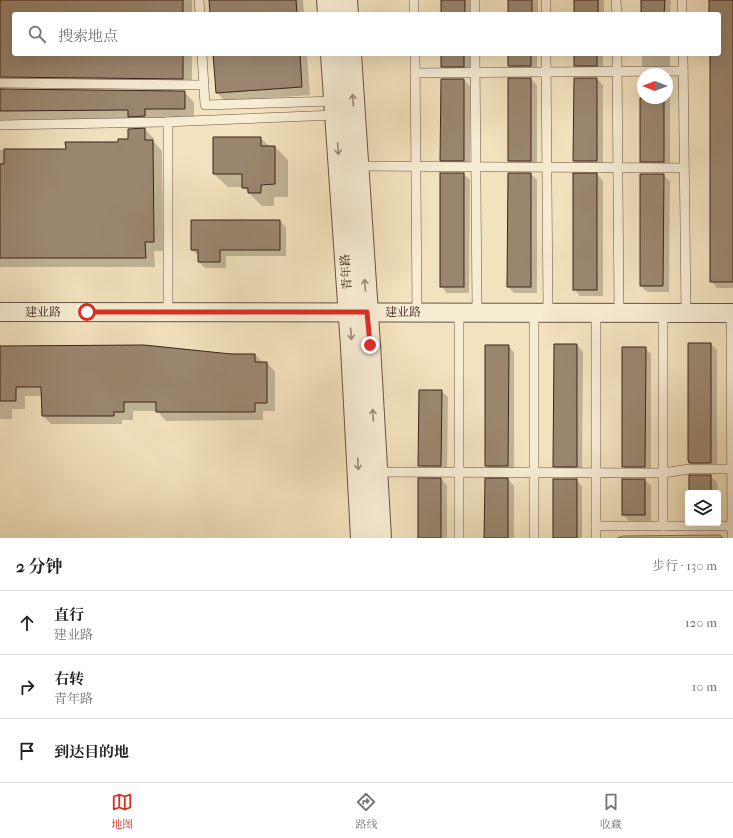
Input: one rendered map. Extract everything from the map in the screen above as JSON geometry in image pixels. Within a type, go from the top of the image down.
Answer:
[{"type":"street","points":[[328,0],[329,12]]},
{"type":"street","points":[[346,0],[347,12]]},
{"type":"street","name":"青年路","points":[[332,56],[335,108],[377,472],[380,538]]},
{"type":"street","name":"青年路","points":[[350,56],[357,166],[362,538]]},
{"type":"street","name":"建业路","points":[[0,312],[732,313]]},
{"type":"lane","points":[[199,0],[200,12]]},
{"type":"lane","points":[[414,0],[414,12]]},
{"type":"lane","points":[[475,0],[475,12]]},
{"type":"lane","points":[[546,0],[546,12]]},
{"type":"lane","points":[[616,0],[616,12]]},
{"type":"lane","points":[[682,0],[682,12]]},
{"type":"lane","points":[[202,56],[206,105],[335,108]]},
{"type":"lane","points":[[415,56],[417,312]]},
{"type":"lane","points":[[475,56],[477,313]]},
{"type":"lane","points":[[534,538],[534,473],[547,167],[546,56]]},
{"type":"lane","points":[[617,56],[619,313]]},
{"type":"lane","points":[[683,56],[686,313]]},
{"type":"lane","points":[[415,73],[683,71]]},
{"type":"lane","points":[[0,83],[204,85]]},
{"type":"lane","points":[[0,125],[168,122],[335,108]]},
{"type":"lane","points":[[168,122],[168,312]]},
{"type":"lane","points":[[357,166],[684,168]]},
{"type":"lane","points":[[459,313],[459,538]]},
{"type":"lane","points":[[596,313],[596,538]]},
{"type":"lane","points":[[663,313],[663,526]]},
{"type":"lane","points":[[732,313],[732,538]]},
{"type":"lane","points":[[377,472],[663,473],[689,469],[732,469]]},
{"type":"lane","points":[[596,526],[731,526]]},
{"type":"shaded area","points":[[720,535],[723,538],[617,538],[623,536]]},
{"type":"building","points":[[0,0],[183,0],[183,12],[12,12],[12,56],[183,56],[183,79],[0,77]]},
{"type":"building","points":[[209,0],[296,0],[297,12],[210,12]]},
{"type":"building","points":[[441,0],[465,0],[465,12],[441,12]]},
{"type":"building","points":[[508,0],[532,0],[532,12],[508,12]]},
{"type":"building","points":[[574,0],[598,0],[598,12],[574,12]]},
{"type":"building","points":[[641,0],[665,0],[664,12],[641,12]]},
{"type":"building","points":[[709,0],[733,0],[733,282],[710,282],[710,56],[721,56],[721,12],[709,12]]},
{"type":"building","points":[[213,56],[300,56],[302,87],[216,93]]},
{"type":"building","points":[[441,56],[464,56],[464,67],[441,67]]},
{"type":"building","points":[[508,56],[531,56],[531,66],[508,66]]},
{"type":"building","points":[[574,56],[597,56],[597,66],[574,66]]},
{"type":"building","points":[[508,78],[531,78],[531,161],[508,161]]},
{"type":"building","points":[[574,78],[597,78],[597,161],[573,161]]},
{"type":"building","points":[[441,79],[464,79],[464,161],[440,161]]},
{"type":"building","points":[[0,89],[185,91],[185,109],[145,109],[145,116],[128,117],[128,110],[0,111]]},
{"type":"building","points":[[640,104],[664,104],[664,162],[640,162]]},
{"type":"building","points":[[145,128],[145,140],[153,140],[154,242],[145,242],[146,258],[0,258],[0,164],[4,164],[4,149],[66,149],[65,142],[118,142],[118,139],[128,139],[128,129]]},
{"type":"building","points":[[213,137],[261,137],[261,146],[275,146],[275,184],[261,185],[261,193],[248,193],[248,188],[242,188],[242,174],[213,174]]},
{"type":"building","points":[[440,173],[464,173],[464,287],[440,287]]},
{"type":"building","points":[[508,173],[531,173],[531,287],[507,287]]},
{"type":"building","points":[[573,173],[597,173],[597,290],[573,290]]},
{"type":"building","points":[[640,174],[664,174],[663,286],[640,286]]},
{"type":"building","points":[[191,220],[280,220],[280,250],[220,250],[220,262],[198,262],[198,250],[191,250]]},
{"type":"building","points":[[688,343],[711,343],[711,463],[689,463],[688,460]]},
{"type":"building","points":[[554,344],[577,344],[577,467],[553,467]]},
{"type":"building","points":[[144,345],[231,354],[255,354],[255,362],[267,362],[267,403],[255,403],[255,412],[156,412],[156,402],[124,402],[124,412],[114,412],[114,416],[42,416],[41,387],[16,387],[16,401],[0,401],[0,346]]},
{"type":"building","points":[[485,345],[509,345],[508,466],[485,466]]},
{"type":"building","points":[[622,347],[646,347],[645,467],[622,467]]},
{"type":"building","points":[[419,390],[442,390],[441,466],[418,466]]},
{"type":"building","points":[[689,475],[711,475],[711,490],[689,490]]},
{"type":"building","points":[[418,478],[441,478],[441,538],[418,538]]},
{"type":"building","points":[[485,478],[508,478],[508,538],[484,538]]},
{"type":"building","points":[[553,479],[577,479],[577,538],[553,538]]},
{"type":"building","points":[[622,479],[645,479],[645,515],[622,515]]},
{"type":"route","points":[[87,312],[367,312],[370,345]]}]
